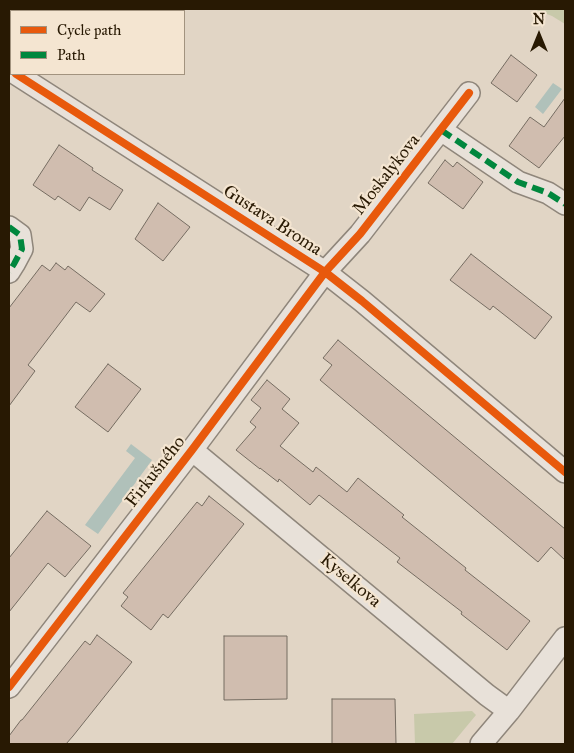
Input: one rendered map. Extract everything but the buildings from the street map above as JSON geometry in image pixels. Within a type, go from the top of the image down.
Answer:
[{"type":"street","name":"Gustava Broma","points":[[18,75],[325,272],[565,472]]},
{"type":"street","name":"Moskalykova","points":[[325,272],[360,234],[469,93]]},
{"type":"street","name":"Moskalykova","points":[[441,130],[518,182],[548,193],[565,204]]},
{"type":"street","points":[[9,227],[20,235],[22,249],[9,272]]},
{"type":"street","name":"Firkušného","points":[[9,687],[192,450],[325,272]]},
{"type":"street","name":"Kyselkova","points":[[192,450],[487,695],[509,711]]},
{"type":"street","points":[[481,744],[565,638]]},
{"type":"green space","points":[[534,9],[565,9],[565,24],[552,16]]},
{"type":"green space","points":[[472,711],[476,715],[452,744],[415,744],[414,714]]},
{"type":"shaded area","points":[[553,83],[562,89],[543,114],[535,107]]},
{"type":"shaded area","points":[[131,444],[152,460],[98,534],[85,525],[135,458],[126,451]]},
{"type":"marked path","points":[[441,130],[518,182],[548,193],[565,204]]},
{"type":"marked path","points":[[9,227],[20,235],[22,249],[9,272]]},
{"type":"cycle path","points":[[18,75],[325,272],[565,472]]},
{"type":"cycle path","points":[[9,687],[192,450],[325,272],[360,234],[469,93]]}]
